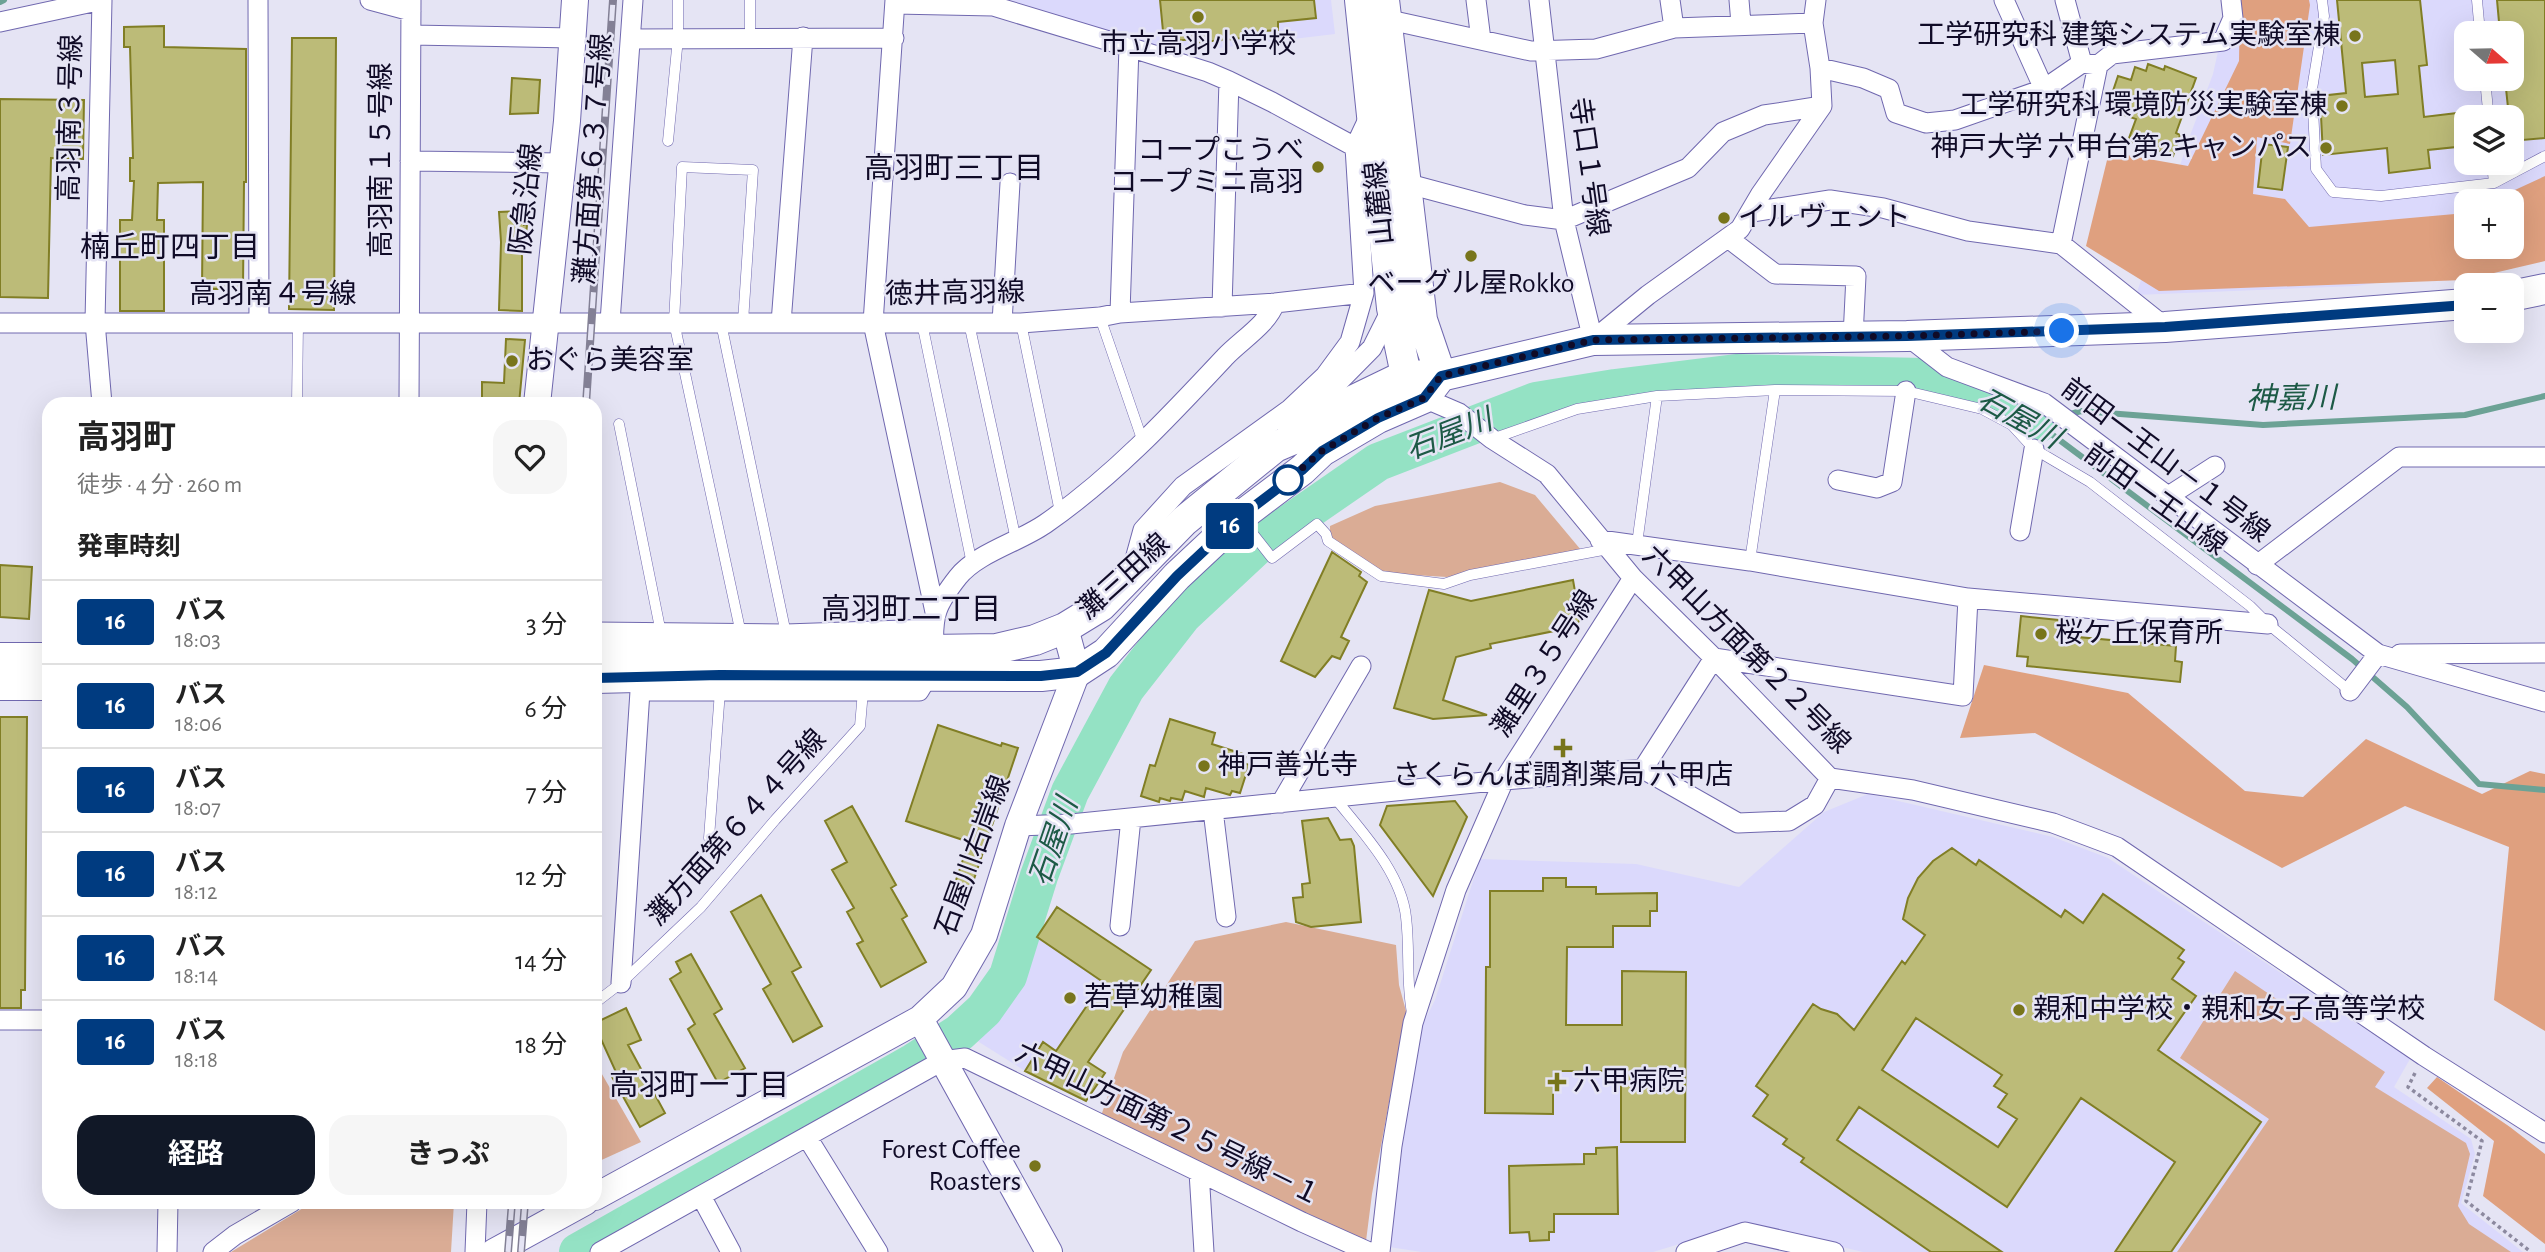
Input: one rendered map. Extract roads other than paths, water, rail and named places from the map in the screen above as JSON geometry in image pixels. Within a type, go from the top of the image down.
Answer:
[{"type":"main road","name":"山麓線","points":[[1373,8],[1371,112],[1392,309],[1424,383]]},
{"type":"main road","name":"山麓線","points":[[1373,8],[1405,183],[1422,320],[1424,383]]},
{"type":"main road","points":[[2524,293],[2545,289]]},
{"type":"main road","name":"灘三田線","points":[[602,655],[932,642],[996,649],[1035,640],[1066,628],[1101,607],[1201,506],[1275,447],[1303,435],[1346,404],[1593,340],[1907,336],[2165,327],[2454,305]]},
{"type":"main road","name":"灘三田線","points":[[602,678],[720,675],[932,642],[1041,676],[1077,672],[1106,653],[1177,576],[1322,451],[1378,418],[1424,383]]},
{"type":"main road","points":[[0,658],[42,658]]},
{"type":"main road","points":[[0,685],[42,685]]},
{"type":"street","points":[[0,22],[102,0]]},
{"type":"street","name":"高羽南３号線","points":[[101,397],[95,322],[102,0]]},
{"type":"street","points":[[258,0],[259,323]]},
{"type":"street","points":[[370,0],[411,5]]},
{"type":"street","name":"阪急沿線","points":[[538,397],[567,121],[575,0]]},
{"type":"street","name":"灘方面第６３７号線","points":[[610,322],[633,0]]},
{"type":"street","points":[[1476,0],[1481,40]]},
{"type":"street","name":"寺口１号線","points":[[1539,0],[1564,220],[1593,340]]},
{"type":"street","points":[[1670,0],[1674,28]]},
{"type":"street","points":[[1739,0],[1741,24]]},
{"type":"street","points":[[1593,340],[1648,295],[1740,229],[1760,195],[1822,106],[1820,68],[1813,23],[1816,0]]},
{"type":"street","points":[[2004,0],[2044,89]]},
{"type":"street","points":[[2061,244],[2090,64],[2065,0]]},
{"type":"street","points":[[1820,68],[1863,78],[1889,89],[1896,113],[1926,123],[1955,120],[2044,89],[2112,54],[2223,41],[2233,18],[2231,0]]},
{"type":"street","points":[[932,642],[873,323],[895,2],[993,6],[1129,47],[1229,81],[1355,147]]},
{"type":"street","name":"高羽南１５号線","points":[[409,397],[411,5]]},
{"type":"street","points":[[1373,8],[1481,40],[1531,51],[1596,49],[1674,28],[1813,23]]},
{"type":"street","points":[[411,35],[572,38]]},
{"type":"street","points":[[781,323],[803,37]]},
{"type":"street","points":[[631,39],[894,38]]},
{"type":"street","points":[[1120,313],[1129,47]]},
{"type":"street","points":[[1222,307],[1229,81]]},
{"type":"street","points":[[1405,183],[1525,215],[1564,220],[1688,168],[1723,132],[1764,115],[1822,106]]},
{"type":"street","points":[[1130,576],[1143,530],[1183,486],[1290,409],[1325,376],[1350,342],[1364,293],[1355,147],[1371,112]]},
{"type":"street","points":[[410,161],[562,163]]},
{"type":"street","points":[[1010,183],[1012,323]]},
{"type":"street","points":[[1752,212],[1830,200],[1883,208],[1968,231],[2061,244],[2165,327]]},
{"type":"street","points":[[1728,238],[1775,274],[1856,276],[1853,337]]},
{"type":"street","name":"徳井高羽線","points":[[545,324],[1012,323],[1275,303],[1364,293]]},
{"type":"street","points":[[602,691],[919,691],[932,642],[959,575],[972,564],[1044,525],[1111,475],[1230,352],[1271,314],[1275,303]]},
{"type":"street","points":[[1275,447],[1372,348],[1392,309]]},
{"type":"street","name":"高羽南４号線","points":[[0,323],[545,324]]},
{"type":"street","name":"前田一王山－１号線","points":[[1907,336],[1947,367],[2044,403],[2378,654]]},
{"type":"street","points":[[1424,383],[1459,413]]},
{"type":"street","points":[[1424,383],[1459,413]]},
{"type":"street","points":[[1838,480],[1877,488],[1892,482],[1906,391]]},
{"type":"street","name":"六甲山方面第２２号線","points":[[1459,413],[1492,439],[1547,474],[1633,578],[1830,778],[1913,790],[2053,823],[2117,847],[2424,1056],[2545,1133]]},
{"type":"street","points":[[2020,531],[2034,449]]},
{"type":"street","points":[[2257,565],[2399,457],[2545,457]]},
{"type":"street","points":[[2168,497],[2215,466]]},
{"type":"street","points":[[1604,545],[1637,544],[1968,598],[2268,624]]},
{"type":"street","name":"灘里３５号線","points":[[1380,1252],[1392,1146],[1413,1023],[1456,890],[1504,780],[1633,578]]},
{"type":"street","points":[[1643,769],[1714,658],[1963,696],[1968,598]]},
{"type":"street","points":[[1066,628],[1077,672]]},
{"type":"street","points":[[602,632],[786,634],[932,642]]},
{"type":"street","points":[[2378,654],[2545,653]]},
{"type":"street","points":[[2378,654],[2545,702]]},
{"type":"street","name":"前田一王山線","points":[[2350,691],[2378,654]]},
{"type":"street","points":[[1281,803],[1361,666]]},
{"type":"street","name":"石屋川右岸線","points":[[602,1193],[920,1019],[954,987],[984,935],[1028,826],[1077,672]]},
{"type":"street","points":[[621,983],[640,691]]},
{"type":"street","points":[[1028,826],[1643,769],[1738,823],[1789,821],[1815,805],[1830,778]]},
{"type":"street","points":[[1213,810],[1226,916]]},
{"type":"street","points":[[1120,926],[1131,818]]},
{"type":"street","points":[[920,1019],[1049,1252]]},
{"type":"street","points":[[0,1020],[42,1020]]},
{"type":"street","name":"六甲山方面第２５号線－１","points":[[942,1061],[965,1058],[1369,1252]]},
{"type":"street","points":[[600,1252],[942,1061]]},
{"type":"street","points":[[807,1137],[878,1252]]},
{"type":"street","points":[[1199,1172],[1204,1252]]},
{"type":"street","points":[[701,1196],[731,1252]]},
{"type":"street","points":[[167,1209],[167,1252]]},
{"type":"street","points":[[213,1252],[235,1235],[280,1209]]},
{"type":"street","points":[[475,1252],[477,1209]]},
{"type":"street","points":[[494,1252],[572,1209]]},
{"type":"street","points":[[1686,1252],[1708,1249],[1745,1232],[1834,1252]]},
{"type":"lane","points":[[668,141],[678,38],[678,0]]},
{"type":"lane","points":[[750,0],[751,37]]},
{"type":"lane","points":[[2322,0],[2324,16],[2312,89],[2316,169],[2333,192],[2381,196],[2494,183],[2545,156]]},
{"type":"lane","points":[[2477,0],[2479,21]]},
{"type":"lane","points":[[741,634],[674,322],[682,167],[753,170],[743,322]]},
{"type":"lane","points":[[2493,175],[2494,183]]},
{"type":"lane","points":[[1101,317],[1143,444]]},
{"type":"lane","points":[[721,322],[786,634]]},
{"type":"lane","points":[[297,397],[298,323]]},
{"type":"lane","points":[[922,323],[972,564]]},
{"type":"lane","points":[[969,323],[1016,540]]},
{"type":"lane","points":[[1012,323],[1060,512]]},
{"type":"lane","points":[[1750,561],[1775,390]]},
{"type":"lane","name":"前田一王山線","points":[[1492,439],[1577,409],[1657,396],[1775,390],[1906,391],[1982,409],[2012,425],[2034,449],[2090,482],[2250,606],[2350,691]]},
{"type":"lane","points":[[1637,544],[1657,396]]},
{"type":"lane","points":[[619,424],[661,634]]},
{"type":"lane","points":[[1241,519],[1272,558],[1317,524],[1326,534],[1328,541],[1381,576],[1430,583],[1444,584],[1470,575],[1604,545]]},
{"type":"lane","points":[[709,838],[720,691]]},
{"type":"lane","name":"灘方面第６４４号線","points":[[602,998],[701,907],[860,726],[863,691]]},
{"type":"lane","points":[[1335,798],[1391,869],[1406,915],[1407,990],[1413,1023]]},
{"type":"waterway","points":[[0,2],[4,0]]},
{"type":"waterway","name":"石屋川","points":[[578,1252],[914,1062],[959,1033],[984,1010],[1008,976],[1039,876],[1070,792],[1126,688],[1183,615],[1258,545],[1378,462],[1536,401],[1736,373],[1925,377],[1991,396],[2038,424]]},
{"type":"waterway","name":"神嘉川","points":[[2067,415],[2081,411],[2263,425],[2465,415],[2545,396]]},
{"type":"waterway","name":"石屋川","points":[[2038,424],[2352,659],[2407,707],[2479,784],[2545,790]]},
{"type":"railway","points":[[586,397],[613,0]]},
{"type":"railway","points":[[508,1252],[511,1209]]},
{"type":"railway","points":[[521,1252],[524,1209]]},
{"type":"place","name":"市立高羽小学校","points":[[1198,17]]},
{"type":"place","name":"工学研究科 建築システム実験室棟","points":[[2355,36]]},
{"type":"place","name":"工学研究科 環境防災実験室棟","points":[[2342,106]]},
{"type":"place","name":"神戸大学 六甲台第2キャンパス","points":[[2326,148]]},
{"type":"place","name":"コープこうべ コープミニ高羽","points":[[1318,167]]},
{"type":"place","name":"イル ヴェント","points":[[1724,218]]},
{"type":"place","name":"ベーグル屋Rokko","points":[[1471,256]]},
{"type":"place","name":"おぐら美容室","points":[[512,361]]},
{"type":"place","name":"桜ケ丘保育所","points":[[2041,634]]},
{"type":"place","name":"さくらんぼ調剤薬局 六甲店","points":[[1563,748]]},
{"type":"place","name":"神戸善光寺","points":[[1204,766]]},
{"type":"place","name":"若草幼稚園","points":[[1070,998]]},
{"type":"place","name":"親和中学校・親和女子高等学校","points":[[2019,1010]]},
{"type":"place","name":"六甲病院","points":[[1557,1082]]},
{"type":"place","name":"Forest Coffee Roasters","points":[[1035,1166]]},
{"type":"district","name":"高羽町三丁目","points":[[954,169]]},
{"type":"district","name":"楠丘町四丁目","points":[[170,248]]},
{"type":"district","name":"高羽町二丁目","points":[[911,610]]},
{"type":"district","name":"高羽町一丁目","points":[[699,1086]]}]
